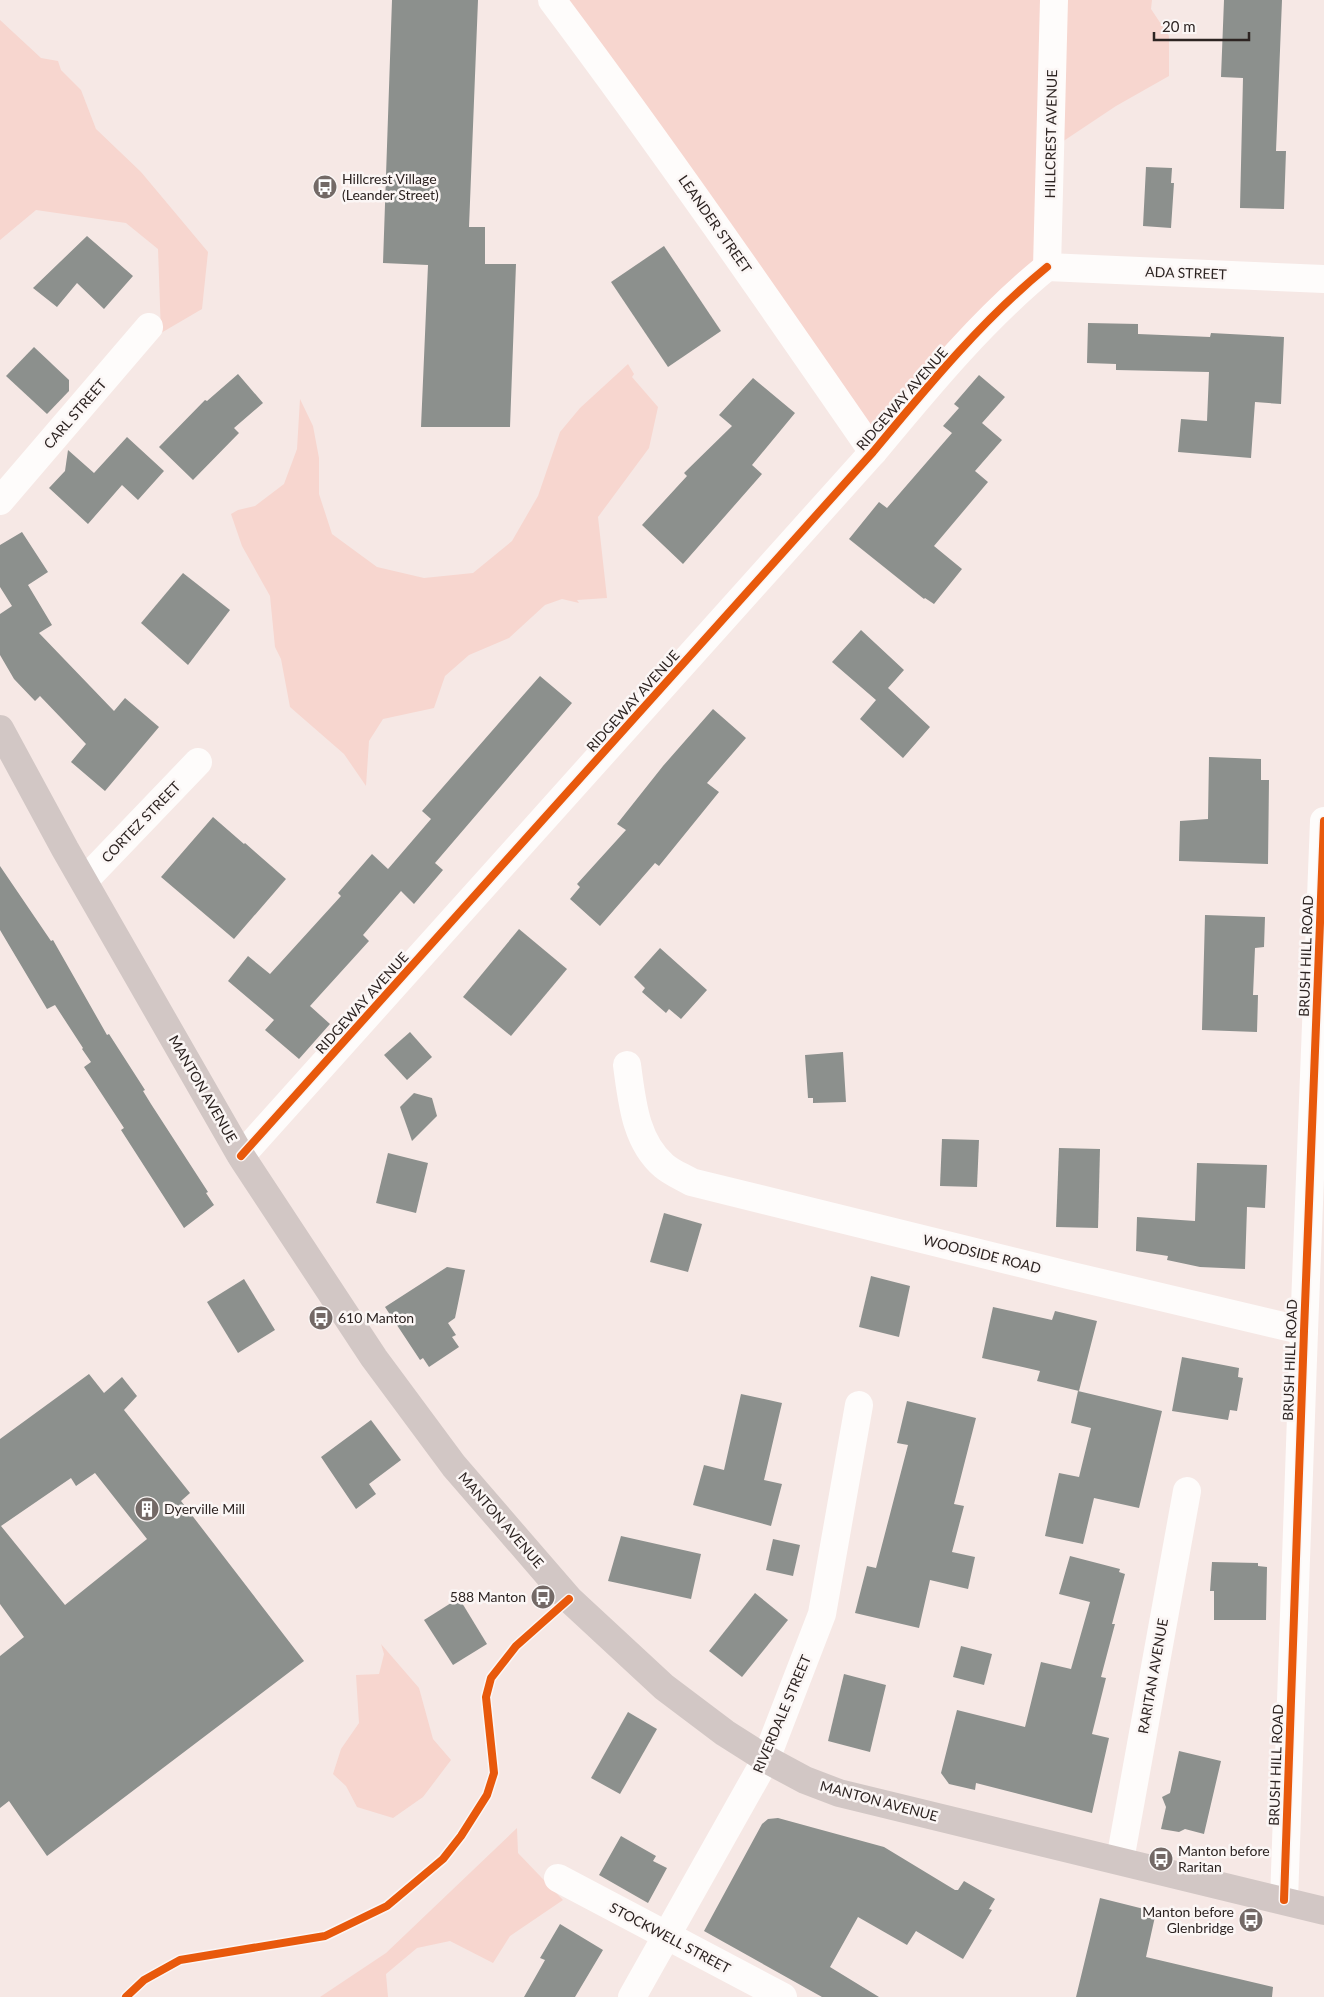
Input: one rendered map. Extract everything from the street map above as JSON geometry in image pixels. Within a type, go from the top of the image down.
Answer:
[{"type":"main road","name":"MANTON AVENUE","points":[[0,728],[84,882],[241,1156],[374,1358],[454,1466],[562,1592],[664,1687],[725,1733],[766,1759],[805,1780],[839,1793],[1324,1911]]},
{"type":"street","name":"LEANDER STREET","points":[[552,0],[625,98],[739,258],[874,452]]},
{"type":"street","name":"HILLCREST AVENUE","points":[[1047,267],[1054,0]]},
{"type":"street","name":"RIDGEWAY AVENUE","points":[[241,1156],[874,452],[921,394],[1014,294],[1047,267]]},
{"type":"street","name":"ADA STREET","points":[[1047,267],[1324,279]]},
{"type":"street","name":"CARL STREET","points":[[0,501],[149,327]]},
{"type":"street","name":"CORTEZ STREET","points":[[84,882],[198,762]]},
{"type":"street","name":"BRUSH HILL ROAD","points":[[1284,1900],[1304,1331],[1319,1084],[1324,821]]},
{"type":"street","name":"WOODSIDE ROAD","points":[[627,1065],[640,1135],[664,1166],[691,1182],[1068,1276],[1304,1331]]},
{"type":"street","name":"RIVERDALE STREET","points":[[632,1997],[766,1759],[822,1614],[859,1405]]},
{"type":"street","name":"RARITAN AVENUE","points":[[1120,1860],[1187,1491]]},
{"type":"street","name":"STOCKWELL STREET","points":[[558,1878],[783,1997]]},
{"type":"shaded area","points":[[563,0],[1152,0],[1151,9],[1169,36],[1169,76],[1116,106],[1056,146],[1050,263],[870,434]]},
{"type":"shaded area","points":[[0,20],[41,58],[58,61],[61,70],[81,90],[96,129],[141,172],[208,252],[202,309],[161,333],[158,249],[126,223],[36,210],[0,240]]},
{"type":"shaded area","points":[[628,364],[634,374],[632,377],[658,407],[649,448],[598,517],[607,598],[577,600],[579,603],[562,599],[545,605],[509,638],[469,655],[445,676],[434,708],[383,719],[369,741],[366,786],[344,754],[290,707],[281,659],[275,647],[270,596],[242,546],[231,514],[238,510],[255,506],[284,484],[297,449],[300,399],[313,426],[319,458],[319,494],[332,534],[377,567],[424,578],[473,573],[512,541],[538,496],[560,432],[580,408]]},
{"type":"shaded area","points":[[381,1644],[419,1688],[433,1739],[451,1760],[423,1797],[393,1818],[357,1807],[346,1786],[333,1774],[341,1749],[359,1723],[356,1675],[379,1674],[384,1654]]},
{"type":"shaded area","points":[[517,1828],[518,1853],[563,1900],[510,1936],[493,1963],[450,1941],[417,1948],[386,1974],[388,1997],[320,1997],[386,1953]]},
{"type":"building","points":[[392,0],[478,0],[469,227],[485,227],[485,264],[516,264],[510,427],[421,427],[428,265],[383,263]]},
{"type":"building","points":[[1224,0],[1282,0],[1276,151],[1286,151],[1284,209],[1240,208],[1243,78],[1221,77]]},
{"type":"building","points":[[1146,167],[1172,168],[1171,183],[1174,183],[1171,228],[1143,226]]},
{"type":"building","points":[[87,236],[133,276],[104,309],[77,283],[57,307],[33,288]]},
{"type":"building","points":[[664,246],[721,331],[668,367],[611,282]]},
{"type":"building","points":[[1088,323],[1138,324],[1138,334],[1210,337],[1211,333],[1284,337],[1281,404],[1255,402],[1251,458],[1178,452],[1181,419],[1207,421],[1209,372],[1116,370],[1116,364],[1087,363]]},
{"type":"building","points":[[34,347],[69,380],[69,391],[47,414],[6,376]]},
{"type":"building","points":[[238,374],[263,403],[234,428],[239,433],[193,480],[159,447],[205,400],[207,401]]},
{"type":"building","points":[[979,375],[1005,397],[982,423],[1002,440],[975,471],[988,482],[934,546],[962,569],[934,604],[924,599],[849,539],[879,502],[887,508],[952,433],[943,426],[959,408],[954,404]]},
{"type":"building","points":[[753,378],[795,413],[752,465],[762,474],[683,564],[642,525],[687,476],[684,473],[732,426],[719,415]]},
{"type":"building","points":[[127,437],[164,471],[138,500],[122,485],[88,524],[49,488],[65,471],[68,450],[94,473]]},
{"type":"building","points":[[22,532],[48,572],[28,585],[52,625],[39,633],[114,711],[125,698],[159,727],[105,791],[71,762],[86,744],[40,696],[35,701],[14,679],[0,655],[0,614],[12,606],[0,587],[0,545]]},
{"type":"building","points":[[183,573],[230,610],[188,665],[141,623]]},
{"type":"building","points":[[861,630],[904,670],[888,688],[930,727],[903,758],[860,719],[876,700],[832,662]]},
{"type":"building","points":[[540,676],[572,703],[435,863],[443,870],[414,904],[401,891],[363,935],[369,941],[310,1006],[330,1024],[299,1059],[265,1030],[274,1020],[228,981],[248,956],[270,974],[341,896],[338,893],[372,854],[388,869],[431,819],[422,811]]},
{"type":"building","points":[[713,709],[746,738],[707,783],[719,792],[659,866],[655,863],[600,926],[570,899],[580,887],[577,884],[626,830],[617,824],[663,766]]},
{"type":"building","points":[[1209,757],[1261,759],[1261,780],[1269,780],[1268,864],[1179,861],[1180,821],[1208,819]]},
{"type":"building","points":[[213,817],[286,879],[234,939],[161,877]]},
{"type":"building","points":[[0,866],[51,941],[53,940],[107,1035],[109,1034],[145,1090],[143,1091],[151,1104],[208,1192],[206,1193],[214,1205],[184,1228],[121,1130],[124,1128],[84,1067],[91,1062],[83,1048],[55,1005],[47,1009],[0,930]]},
{"type":"building","points":[[1205,915],[1265,917],[1264,947],[1255,948],[1253,995],[1258,995],[1257,1032],[1202,1030]]},
{"type":"building","points":[[519,929],[567,969],[511,1036],[463,997]]},
{"type":"building","points":[[660,948],[707,990],[681,1019],[669,1009],[666,1013],[642,992],[645,988],[634,977]]},
{"type":"building","points":[[410,1032],[432,1057],[407,1080],[384,1055]]},
{"type":"building","points":[[843,1052],[846,1102],[813,1103],[813,1098],[808,1098],[805,1055]]},
{"type":"building","points":[[414,1093],[432,1098],[437,1116],[412,1141],[400,1107]]},
{"type":"building","points":[[942,1139],[979,1140],[977,1187],[940,1186]]},
{"type":"building","points":[[1059,1148],[1100,1149],[1098,1228],[1056,1227]]},
{"type":"building","points":[[388,1153],[428,1163],[416,1213],[376,1203]]},
{"type":"building","points":[[1197,1163],[1267,1165],[1265,1208],[1247,1207],[1245,1269],[1200,1267],[1167,1260],[1168,1256],[1136,1251],[1137,1217],[1195,1221]]},
{"type":"building","points":[[664,1213],[702,1224],[688,1272],[650,1262]]},
{"type":"building","points":[[447,1267],[465,1270],[455,1318],[448,1323],[456,1335],[452,1337],[459,1347],[429,1367],[423,1358],[420,1360],[385,1307]]},
{"type":"building","points":[[871,1276],[910,1286],[899,1337],[859,1327]]},
{"type":"building","points":[[244,1279],[275,1330],[238,1353],[207,1302]]},
{"type":"building","points":[[993,1307],[1052,1320],[1055,1311],[1097,1321],[1079,1391],[1037,1381],[1040,1371],[982,1358]]},
{"type":"building","points":[[1182,1357],[1239,1368],[1238,1377],[1243,1378],[1237,1411],[1230,1410],[1228,1420],[1172,1411]]},
{"type":"building","points":[[89,1374],[104,1393],[122,1377],[137,1396],[124,1410],[190,1493],[181,1501],[304,1661],[47,1856],[9,1801],[0,1808],[0,1656],[24,1637],[0,1604],[0,1439]],"holes":[[[95,1473],[147,1539],[65,1605],[1,1526],[71,1478],[76,1486]]]},
{"type":"building","points":[[1078,1391],[1162,1411],[1139,1508],[1094,1498],[1083,1544],[1045,1536],[1059,1473],[1079,1477],[1091,1428],[1071,1423]]},
{"type":"building","points":[[741,1394],[782,1403],[764,1480],[782,1484],[771,1526],[693,1505],[704,1465],[724,1470]]},
{"type":"building","points":[[907,1401],[976,1418],[954,1504],[964,1506],[952,1552],[975,1557],[968,1589],[930,1580],[919,1628],[855,1613],[867,1566],[876,1568],[908,1445],[897,1443]]},
{"type":"building","points":[[371,1420],[401,1460],[369,1484],[376,1494],[356,1509],[321,1457]]},
{"type":"building","points":[[621,1536],[701,1554],[691,1599],[608,1581]]},
{"type":"building","points":[[773,1539],[800,1545],[793,1576],[766,1570]]},
{"type":"building","points":[[1070,1556],[1120,1569],[1119,1572],[1125,1574],[1112,1624],[1115,1624],[1101,1677],[1106,1678],[1092,1734],[1109,1738],[1092,1813],[976,1783],[975,1790],[949,1784],[941,1773],[957,1710],[1025,1727],[1041,1662],[1071,1669],[1090,1602],[1059,1594]]},
{"type":"building","points":[[1212,1562],[1258,1563],[1258,1566],[1267,1567],[1266,1620],[1214,1620],[1214,1591],[1210,1591]]},
{"type":"building","points":[[755,1593],[788,1620],[742,1677],[709,1651]]},
{"type":"building","points":[[459,1598],[487,1644],[453,1665],[424,1620]]},
{"type":"building","points":[[961,1646],[992,1654],[984,1685],[953,1677]]},
{"type":"building","points":[[844,1674],[886,1685],[870,1752],[828,1741]]},
{"type":"building","points":[[628,1712],[657,1729],[620,1794],[591,1778]]},
{"type":"building","points":[[1179,1751],[1221,1761],[1204,1834],[1185,1829],[1179,1832],[1161,1829],[1166,1807],[1162,1797],[1170,1793]]},
{"type":"building","points":[[778,1818],[884,1847],[955,1890],[958,1890],[964,1881],[995,1899],[989,1909],[992,1910],[963,1959],[916,1931],[907,1945],[858,1917],[830,1967],[879,1997],[822,1997],[704,1931],[762,1824],[768,1819]]},
{"type":"building","points":[[621,1836],[656,1856],[653,1861],[667,1868],[648,1903],[599,1875]]},
{"type":"building","points":[[1100,1898],[1156,1912],[1146,1957],[1273,1987],[1272,1997],[1076,1997]]},
{"type":"building","points":[[560,1924],[603,1950],[575,1997],[524,1997],[545,1960],[540,1958]]},
{"type":"cycle path","points":[[241,1156],[873,452],[956,355],[1000,309],[1047,267]]},
{"type":"cycle path","points":[[1284,1900],[1324,821]]},
{"type":"cycle path","points":[[126,1997],[144,1980],[180,1960],[325,1936],[387,1906],[443,1859],[461,1836],[487,1795],[494,1773],[486,1697],[491,1678],[516,1646],[569,1599]]},
{"type":"place","name":"Hillcrest Village (Leander Street)","points":[[325,187]]},
{"type":"place","name":"610 Manton","points":[[321,1318]]},
{"type":"place","name":"Dyerville Mill","points":[[147,1509]]},
{"type":"place","name":"588 Manton","points":[[543,1597]]},
{"type":"place","name":"Manton before Raritan","points":[[1161,1859]]},
{"type":"place","name":"Manton before Glenbridge","points":[[1251,1920]]}]
